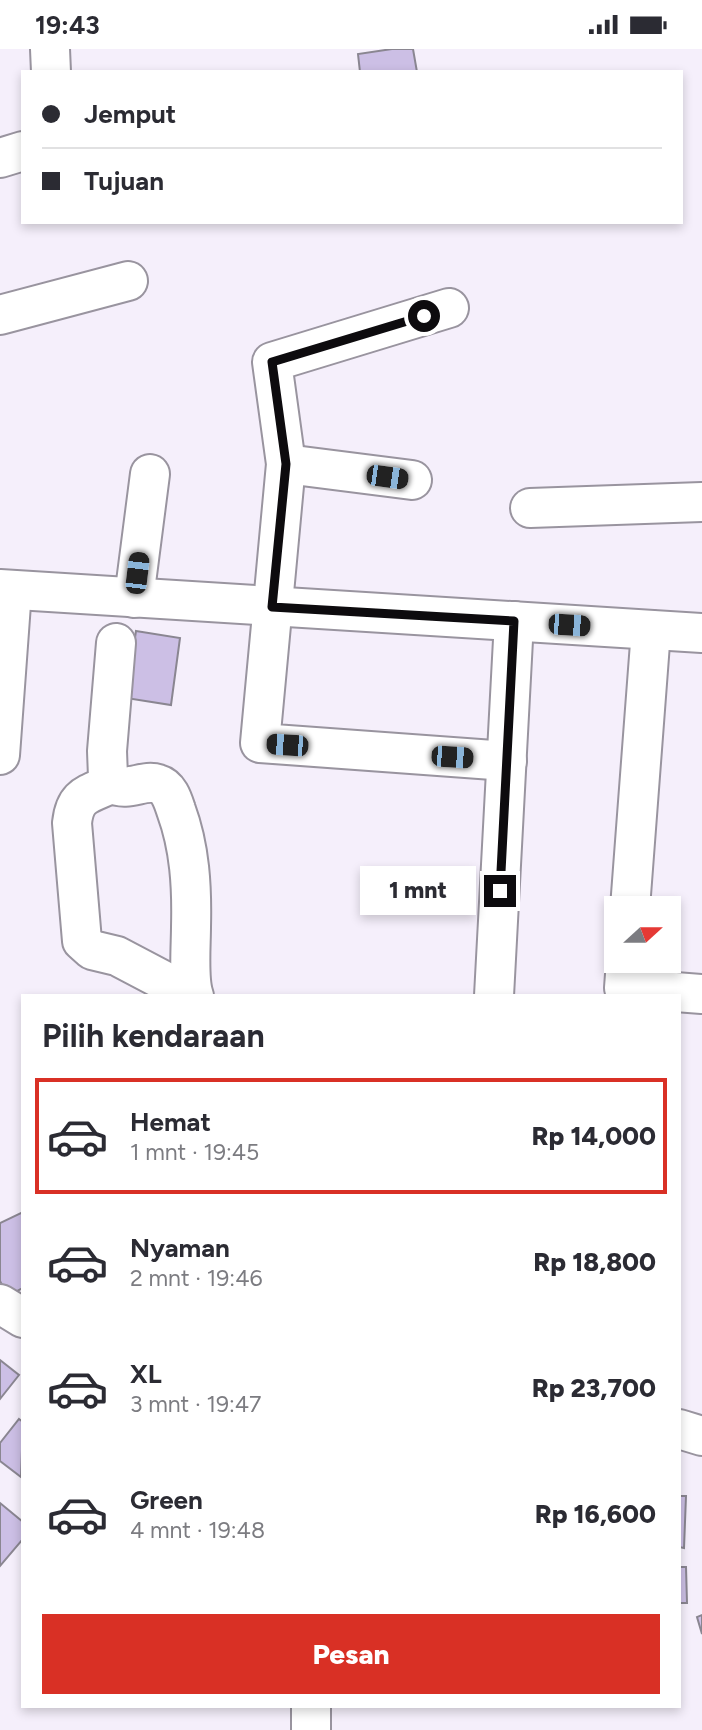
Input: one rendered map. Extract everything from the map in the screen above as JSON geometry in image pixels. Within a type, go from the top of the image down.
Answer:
[{"type":"street","points":[[50,49],[51,70]]},
{"type":"street","points":[[0,158],[21,152]]},
{"type":"street","points":[[0,315],[128,281]]},
{"type":"street","points":[[449,308],[272,362],[286,464],[260,743],[507,761]]},
{"type":"street","points":[[286,464],[412,480]]},
{"type":"street","points":[[134,598],[149,474]]},
{"type":"street","points":[[530,508],[702,502]]},
{"type":"street","points":[[0,755],[6,590],[702,633]]},
{"type":"street","points":[[494,994],[514,621]]},
{"type":"street","points":[[631,896],[651,630]]},
{"type":"street","points":[[117,643],[107,751],[108,776],[111,784],[121,789],[158,783],[166,788],[183,828],[190,868],[193,994]]},
{"type":"street","points":[[111,784],[80,798],[74,807],[72,823],[82,941],[92,950],[117,956],[189,994]]},
{"type":"street","points":[[625,973],[624,988],[702,994]]},
{"type":"street","points":[[0,1304],[21,1317]]},
{"type":"street","points":[[681,1430],[702,1437]]},
{"type":"street","points":[[311,1708],[311,1730]]},
{"type":"building","points":[[413,49],[417,70],[360,70],[358,54]]},
{"type":"building","points":[[136,631],[180,638],[171,705],[126,698]]},
{"type":"building","points":[[21,1213],[21,1289],[8,1296],[0,1281],[0,1223]]},
{"type":"building","points":[[0,1360],[19,1375],[0,1399]]},
{"type":"building","points":[[19,1419],[21,1420],[21,1477],[0,1461],[0,1443]]},
{"type":"building","points":[[681,1496],[686,1496],[684,1548],[681,1547]]},
{"type":"building","points":[[0,1503],[21,1520],[21,1541],[0,1566]]},
{"type":"building","points":[[681,1567],[686,1567],[687,1603],[681,1603]]},
{"type":"building","points":[[702,1615],[702,1634],[697,1617]]},
{"type":"route","points":[[424,316],[272,362],[286,464],[272,607],[514,621],[500,891]]}]
